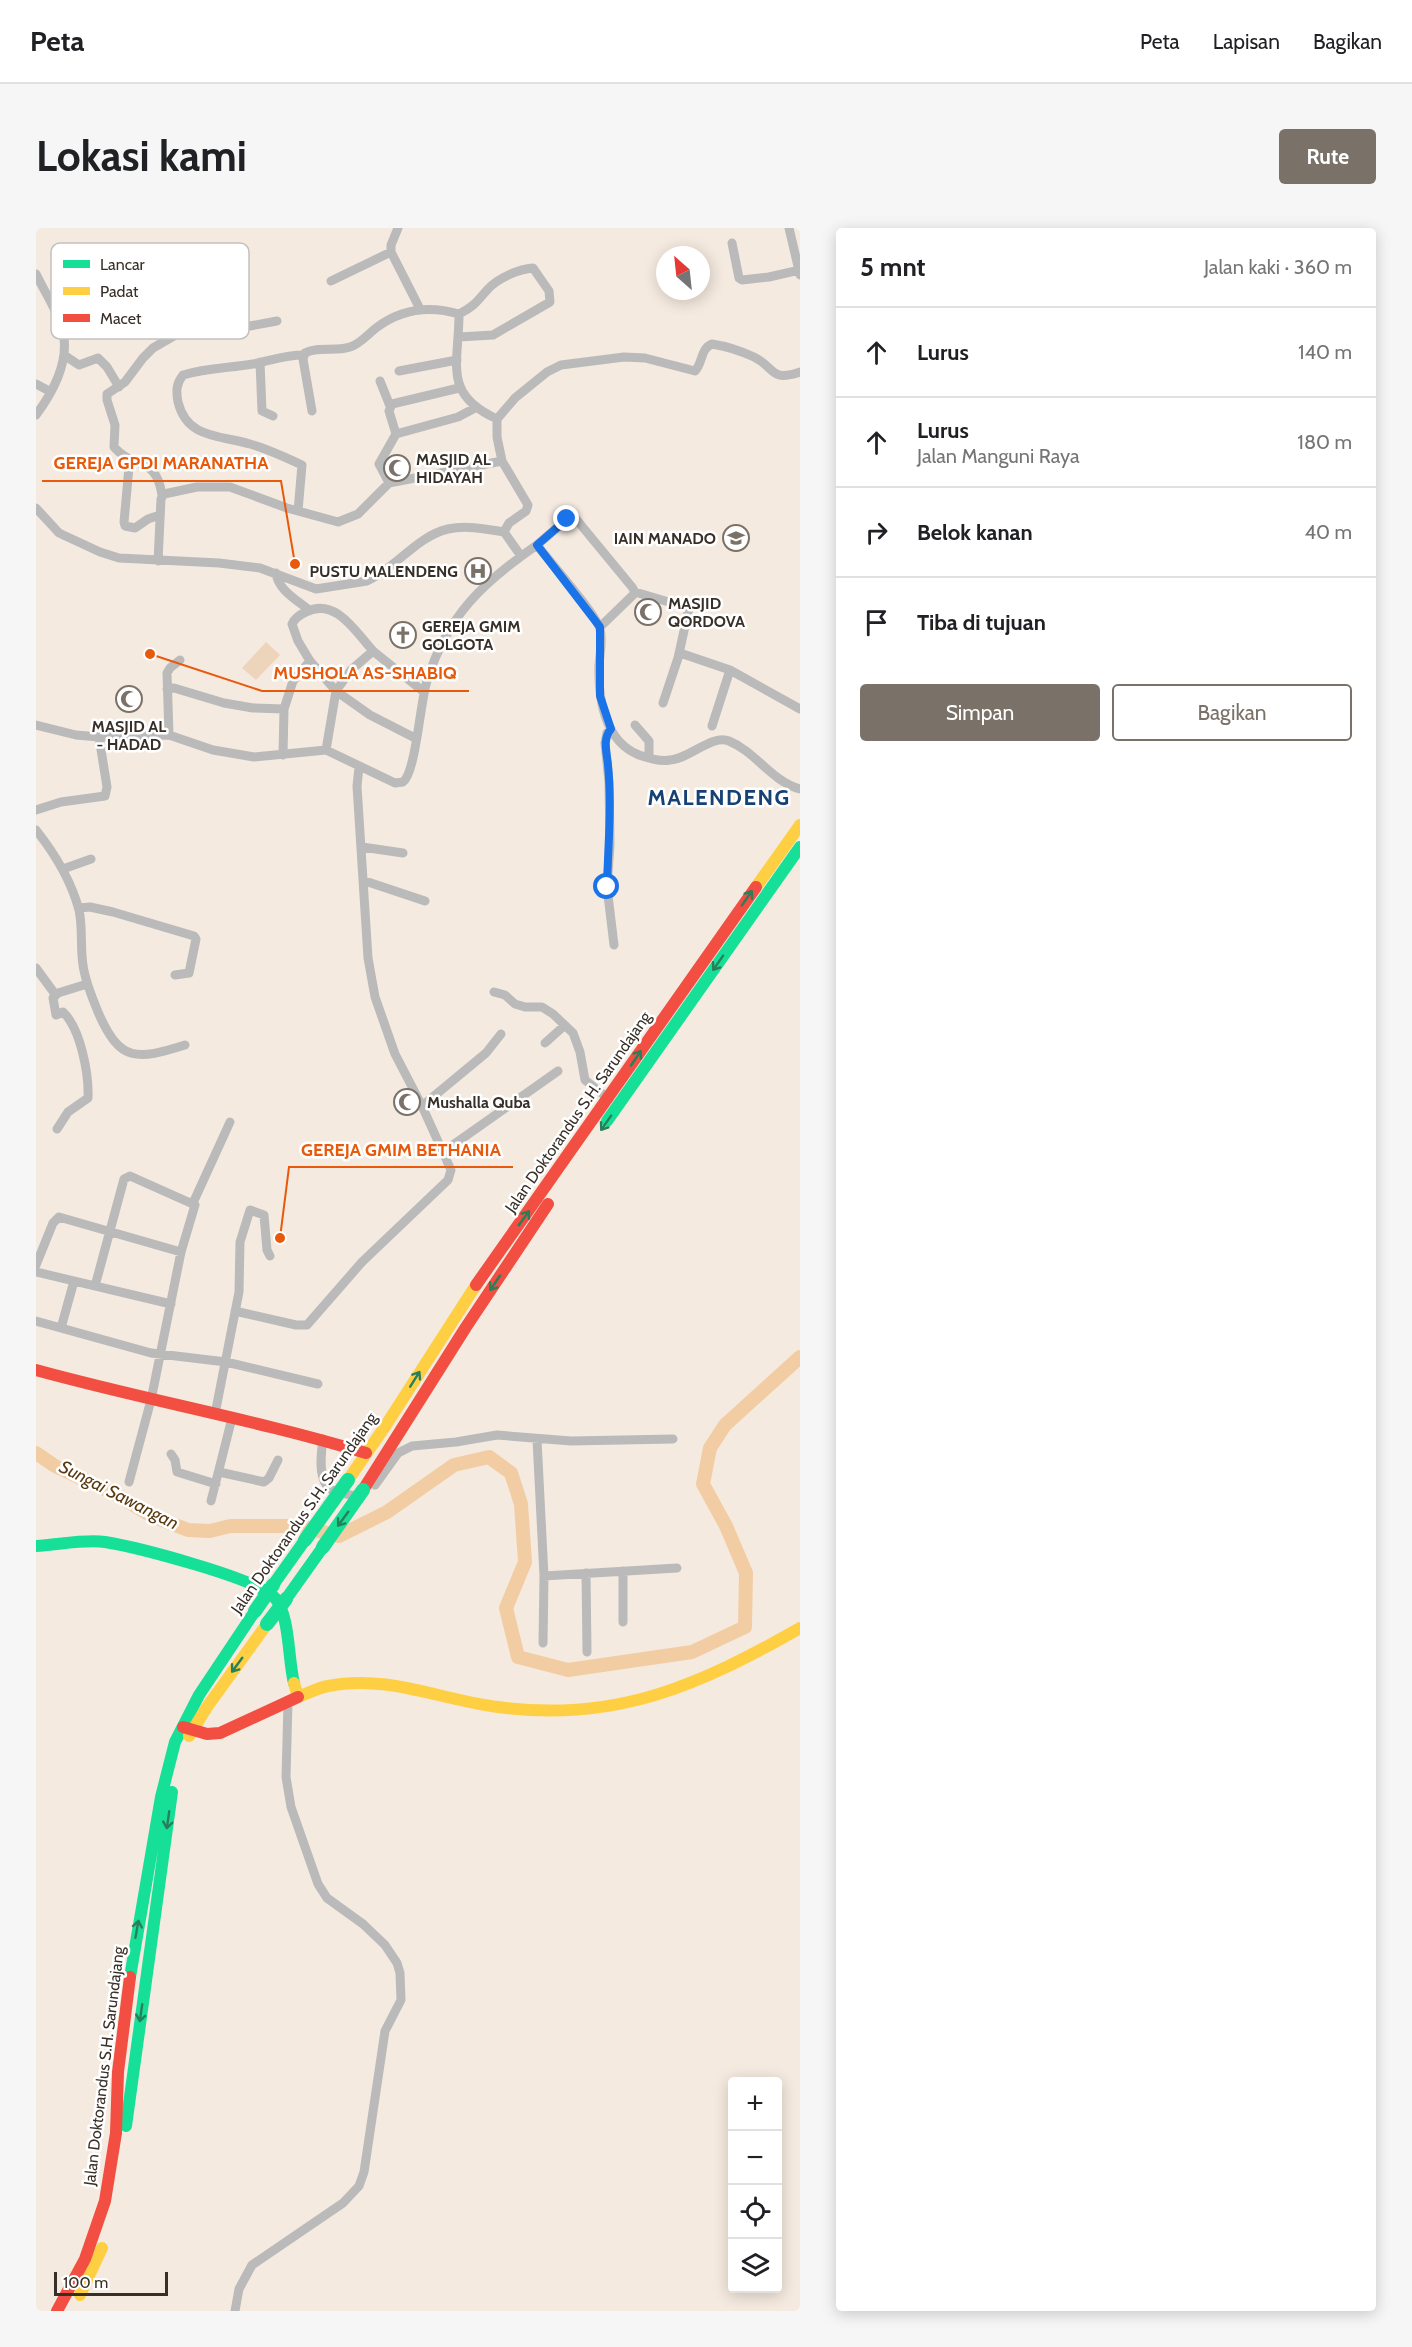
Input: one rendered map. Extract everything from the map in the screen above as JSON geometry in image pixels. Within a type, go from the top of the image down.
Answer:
[{"type":"main road","name":"Jalan Doktorandus S.H. Sarundajang","points":[[57,2311],[94,2239],[105,2201],[116,2133],[118,2072],[133,1953],[160,1797],[175,1742],[215,1695],[363,1490],[587,1139],[609,1099],[800,825]]},
{"type":"main road","name":"Jalan Doktorandus S.H. Sarundajang","points":[[70,2311],[91,2274],[104,2243],[117,2196],[174,1779],[187,1729],[204,1688],[255,1611],[348,1480],[480,1278],[587,1139],[800,847]]},
{"type":"main road","points":[[36,1370],[151,1400],[323,1439],[366,1453]]},
{"type":"main road","points":[[36,1546],[103,1542],[126,1546],[185,1562],[262,1588],[276,1599],[284,1617],[293,1699]]},
{"type":"main road","points":[[291,1671],[297,1680],[306,1686],[343,1682],[401,1686],[497,1707],[526,1710],[617,1705],[647,1699],[706,1677],[800,1628]]},
{"type":"main road","points":[[187,1729],[207,1734],[220,1733],[321,1686]]},
{"type":"street","points":[[398,228],[391,245],[391,252],[420,309]]},
{"type":"street","points":[[732,243],[739,278],[742,280],[800,272],[789,228]]},
{"type":"street","points":[[331,281],[391,252]]},
{"type":"street","points":[[298,511],[302,465],[251,444],[200,431],[186,422],[178,399],[177,387],[183,375],[215,367],[260,362],[287,355],[303,356],[310,350],[331,351],[353,346],[394,316],[420,309],[435,309],[459,314],[476,304],[489,288],[498,282],[529,268],[536,271],[551,298],[548,304],[493,335],[459,337]]},
{"type":"street","points":[[36,274],[51,303]]},
{"type":"street","points":[[459,314],[457,360],[459,388],[475,408],[497,419]]},
{"type":"street","points":[[249,326],[277,321]]},
{"type":"street","points":[[36,415],[59,375],[64,355],[63,339]]},
{"type":"street","points":[[158,561],[162,495],[159,480],[153,471],[116,450],[113,444],[115,425],[107,396],[119,387],[153,348],[170,339]]},
{"type":"street","points":[[38,509],[59,533],[112,557],[219,563],[260,568],[309,588],[321,589],[366,581],[385,572],[412,549],[439,532],[451,528],[506,528],[528,509],[526,498],[502,461],[496,437],[497,419],[515,398],[547,372],[561,365],[637,358],[694,371],[698,368],[704,349],[712,344],[753,357],[774,375],[782,376],[800,372]]},
{"type":"street","points":[[64,355],[79,365],[98,358],[107,367],[119,387]]},
{"type":"street","points":[[303,356],[312,411]]},
{"type":"street","points":[[399,371],[457,360]]},
{"type":"street","points":[[260,362],[262,411],[273,416]]},
{"type":"street","points":[[380,381],[390,406],[389,411],[396,434]]},
{"type":"street","points":[[36,384],[51,392]]},
{"type":"street","points":[[390,406],[403,400],[459,388]]},
{"type":"street","points":[[389,483],[379,464],[396,434],[458,417],[475,408]]},
{"type":"street","points":[[132,460],[129,468],[125,526],[135,528],[147,519],[160,519]]},
{"type":"street","points":[[162,495],[196,487],[230,487],[298,511],[338,522],[346,521],[358,514],[389,483],[502,461]]},
{"type":"street","points":[[36,725],[76,735],[99,737],[170,735],[229,753],[254,757],[326,750],[394,783],[403,782],[411,769],[424,692],[440,650],[465,605],[483,586],[567,519],[576,519],[638,593],[689,608],[680,653],[663,703]]},
{"type":"street","points":[[506,528],[521,556]]},
{"type":"street","points":[[537,545],[600,627],[600,696],[611,729],[626,747],[649,758],[669,761],[723,739],[736,745],[774,776],[800,789]]},
{"type":"street","points":[[276,573],[277,579],[285,590],[309,610]]},
{"type":"street","points":[[600,627],[638,593]]},
{"type":"street","points":[[415,738],[369,716],[336,691],[310,661],[298,641],[292,627],[297,617],[309,610],[328,608],[341,617],[373,651],[424,692]]},
{"type":"street","points":[[326,750],[336,691],[351,670],[373,651]]},
{"type":"street","points":[[680,653],[729,670],[800,709]]},
{"type":"street","points":[[170,735],[168,671],[180,660]]},
{"type":"street","points":[[284,755],[284,709],[293,681],[310,661]]},
{"type":"street","points":[[712,726],[729,670]]},
{"type":"street","points":[[167,689],[174,688],[231,705],[284,709]]},
{"type":"street","points":[[635,725],[649,741],[649,758]]},
{"type":"street","points":[[611,729],[605,743],[610,814],[607,887],[614,945]]},
{"type":"street","points":[[36,810],[61,802],[105,796],[107,787],[99,737]]},
{"type":"street","points":[[235,1311],[304,1326],[308,1324],[362,1262],[448,1180],[451,1170],[422,1106],[394,1054],[375,997],[368,957],[365,882],[357,786],[359,767]]},
{"type":"street","points":[[36,830],[63,869],[79,908],[82,963],[87,984],[105,1029],[113,1042],[122,1049],[135,1054],[154,1054],[185,1045]]},
{"type":"street","points":[[362,847],[403,853]]},
{"type":"street","points":[[63,869],[91,859]]},
{"type":"street","points":[[365,882],[425,902]]},
{"type":"street","points":[[79,908],[90,907],[113,912],[194,936],[196,939],[189,973],[175,975]]},
{"type":"street","points":[[36,968],[55,994]]},
{"type":"street","points":[[57,1129],[68,1112],[88,1098],[89,1080],[77,1037],[68,1017],[63,1012],[56,1015],[52,1000],[55,994],[87,984]]},
{"type":"street","points":[[494,992],[505,995],[513,1003],[525,1007],[535,1006],[547,1009],[573,1033],[585,1080],[609,1099]]},
{"type":"street","points":[[545,1043],[564,1026]]},
{"type":"street","points":[[422,1106],[486,1053],[501,1034]]},
{"type":"street","points":[[443,1152],[558,1071]]},
{"type":"street","points":[[193,1203],[230,1122]]},
{"type":"street","points":[[95,1286],[111,1232],[122,1181],[126,1177],[130,1176],[156,1186],[196,1206],[181,1252],[151,1400],[129,1482]]},
{"type":"street","points":[[215,1414],[239,1286],[240,1242],[250,1210],[264,1216],[267,1250],[270,1256]]},
{"type":"street","points":[[36,1265],[57,1217],[181,1252]]},
{"type":"street","points":[[36,1272],[171,1304]]},
{"type":"street","points":[[61,1328],[74,1281]]},
{"type":"street","points":[[36,1321],[152,1353],[226,1362],[318,1384]]},
{"type":"street","points":[[211,1501],[232,1418]]},
{"type":"street","points":[[323,1439],[322,1475],[326,1484],[334,1491],[364,1498],[369,1495],[392,1461],[405,1448],[497,1435],[513,1435],[537,1440],[673,1439]]},
{"type":"street","points":[[395,1438],[440,1443]]},
{"type":"street","points":[[537,1440],[544,1576],[543,1643]]},
{"type":"street","points":[[171,1454],[175,1460],[177,1472],[216,1484]]},
{"type":"street","points":[[219,1472],[264,1482],[269,1478],[278,1460]]},
{"type":"street","points":[[544,1576],[677,1568]]},
{"type":"street","points":[[623,1571],[623,1622]]},
{"type":"street","points":[[586,1573],[587,1652]]},
{"type":"street","points":[[235,2311],[239,2289],[252,2265],[343,2203],[359,2186],[364,2172],[385,2031],[398,2007],[401,1991],[397,1963],[386,1945],[363,1924],[327,1898],[315,1876],[304,1842],[293,1819],[287,1786],[293,1699]]},
{"type":"shaded area","points":[[266,642],[280,655],[256,680],[242,668]]},
{"type":"waterway","name":"Sungai Sawangan","points":[[36,1453],[55,1466],[117,1495],[152,1516],[188,1530],[210,1531],[230,1526],[299,1526],[339,1536],[387,1512],[454,1465],[489,1457],[511,1473],[521,1504],[525,1562],[506,1608],[518,1657],[568,1670],[692,1652],[745,1627],[746,1573],[726,1526],[703,1484],[710,1448],[725,1425],[800,1357]]},
{"type":"traffic: fast","points":[[607,1121],[800,847]]},
{"type":"traffic: fast","points":[[305,1540],[348,1480]]},
{"type":"traffic: fast","points":[[323,1547],[363,1490]]},
{"type":"traffic: fast","points":[[273,1585],[305,1540]]},
{"type":"traffic: fast","points":[[36,1546],[105,1542],[195,1564],[264,1590],[275,1598],[283,1615],[294,1683]]},
{"type":"traffic: fast","points":[[286,1599],[323,1547]]},
{"type":"traffic: fast","points":[[255,1611],[273,1585]]},
{"type":"traffic: fast","points":[[267,1624],[286,1599]]},
{"type":"traffic: fast","points":[[130,1977],[161,1797],[175,1742],[199,1695],[255,1611]]},
{"type":"traffic: fast","points":[[126,2126],[172,1792]]},
{"type":"traffic: slow","points":[[756,887],[800,825]]},
{"type":"traffic: slow","points":[[348,1480],[476,1285]]},
{"type":"traffic: slow","points":[[189,1736],[207,1707],[267,1624]]},
{"type":"traffic: slow","points":[[294,1683],[298,1697],[328,1686],[371,1683],[414,1689],[498,1707],[541,1711],[581,1709],[619,1704],[656,1695],[692,1682],[727,1667],[800,1628]]},
{"type":"traffic: slow","points":[[80,2295],[102,2248]]},
{"type":"traffic: jam","points":[[476,1285],[756,887]]},
{"type":"traffic: jam","points":[[363,1490],[466,1327],[548,1204]]},
{"type":"traffic: jam","points":[[36,1370],[284,1430],[366,1453]]},
{"type":"traffic: jam","points":[[183,1727],[207,1734],[220,1733],[298,1697]]},
{"type":"traffic: jam","points":[[57,2311],[85,2259],[105,2201],[116,2133],[118,2072],[130,1977]]},
{"type":"place","name":"MASJID AL HIDAYAH","points":[[397,468]]},
{"type":"place","name":"IAIN MANADO","points":[[736,538]]},
{"type":"place","name":"GEREJA GPDI MARANATHA","points":[[295,564]]},
{"type":"place","name":"PUSTU MALENDENG","points":[[478,571]]},
{"type":"place","name":"MASJID QORDOVA","points":[[648,612]]},
{"type":"place","name":"GEREJA GMIM GOLGOTA","points":[[403,635]]},
{"type":"place","name":"MUSHOLA AS-SHABIQ","points":[[150,654]]},
{"type":"place","name":"MASJID AL - HADAD","points":[[129,699]]},
{"type":"place","name":"Mushalla Quba","points":[[407,1102]]},
{"type":"place","name":"GEREJA GMIM BETHANIA","points":[[280,1238]]},
{"type":"district","name":"MALENDENG","points":[[719,797]]},
{"type":"route","points":[[567,519],[537,545],[600,627],[600,696],[611,729],[607,733],[605,743],[609,782],[610,845],[607,887]]}]
